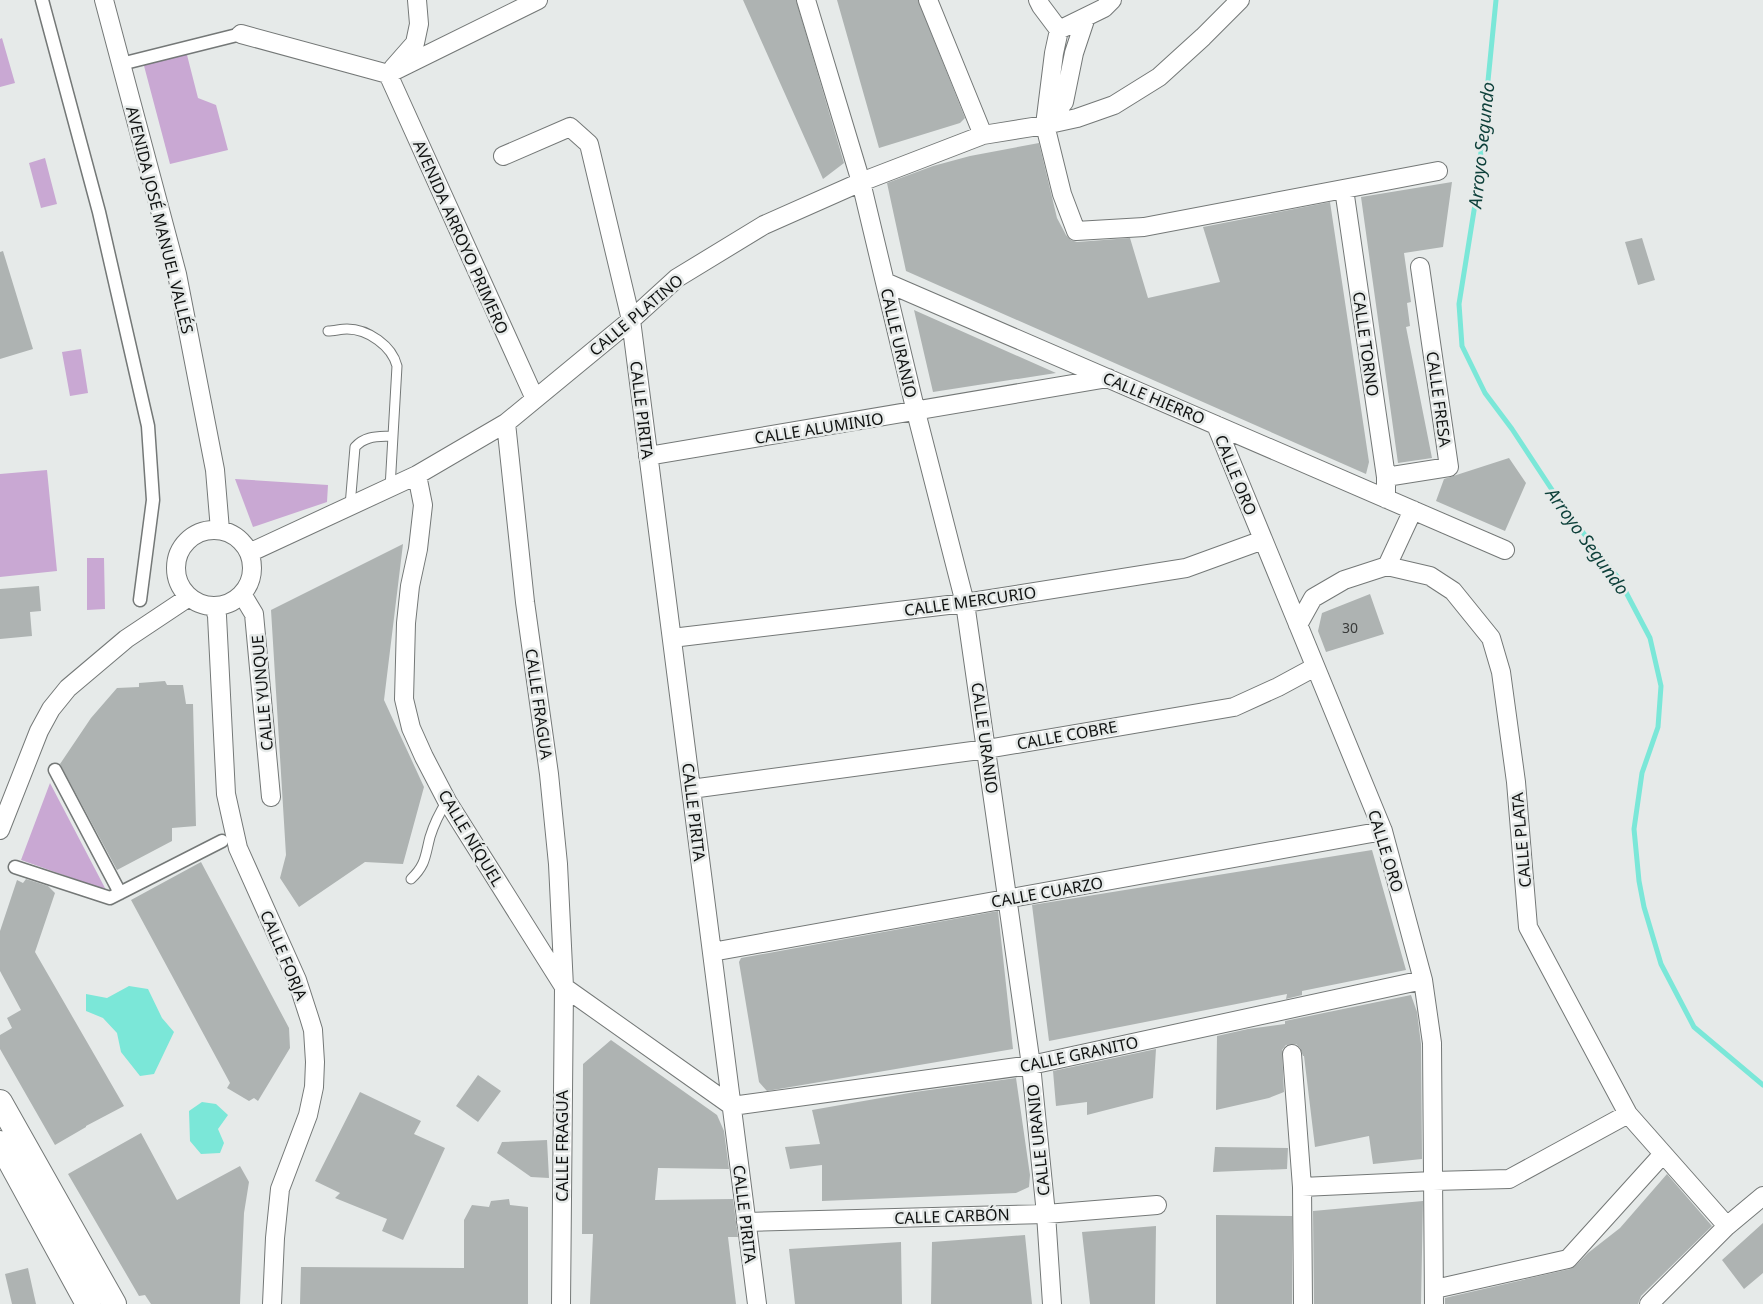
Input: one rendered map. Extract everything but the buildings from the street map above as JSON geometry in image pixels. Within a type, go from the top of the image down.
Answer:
[{"type":"main road","points":[[0,1102],[114,1304]]},
{"type":"main road","points":[[0,1143],[88,1304]]},
{"type":"street","points":[[42,0],[96,202],[127,328],[148,426],[153,500],[140,600]]},
{"type":"street","name":"AVENIDA JOSÉ MANUEL VALLÉS","points":[[104,0],[176,274],[215,470],[220,530]]},
{"type":"street","points":[[388,74],[415,43],[419,24],[417,0]]},
{"type":"street","points":[[121,64],[241,34],[388,74],[538,0]]},
{"type":"street","name":"CALLE URANIO","points":[[806,0],[861,182],[916,412],[965,602],[1031,1065],[1046,1214],[1052,1304]]},
{"type":"street","points":[[928,0],[983,135]]},
{"type":"street","points":[[1038,0],[1059,30],[1054,53],[1045,125],[1062,194],[1076,232],[1144,227],[1438,171]]},
{"type":"street","points":[[1059,30],[1104,8],[1112,0]]},
{"type":"street","name":"CALLE PLATINO","points":[[249,553],[417,475],[506,422],[631,320],[677,278],[764,225],[861,182],[983,135],[1077,118],[1114,105],[1159,77],[1240,0]]},
{"type":"street","points":[[1045,125],[1064,102],[1074,53],[1086,17]]},
{"type":"street","name":"AVENIDA ARROYO PRIMERO","points":[[388,74],[535,399]]},
{"type":"street","name":"CALLE PIRITA","points":[[503,156],[570,127],[589,144],[631,320],[757,1304]]},
{"type":"street","name":"CALLE TORNO","points":[[1344,189],[1386,477],[1386,499]]},
{"type":"street","name":"CALLE FRESA","points":[[1386,477],[1449,467],[1420,267]]},
{"type":"street","name":"CALLE HIERRO","points":[[885,282],[1505,550]]},
{"type":"street","name":"CALLE ALUMINIO","points":[[648,456],[1108,378]]},
{"type":"street","name":"CALLE FRAGUA","points":[[506,422],[525,602],[549,774],[558,864],[564,987],[561,1304]]},
{"type":"street","name":"CALLE ORO","points":[[1216,425],[1382,831],[1423,980],[1432,1043],[1434,1297]]},
{"type":"street","name":"CALLE NÍQUEL","points":[[417,475],[423,505],[406,623],[404,699],[411,728],[447,801],[564,987],[732,1106]]},
{"type":"street","points":[[1298,626],[1313,598],[1344,580],[1387,566],[1413,510]]},
{"type":"street","points":[[220,530],[235,536],[243,543],[249,553],[252,563],[248,585],[234,601],[224,605],[205,606],[189,597],[181,588],[176,578],[175,566],[178,552],[192,536],[202,532],[220,530]]},
{"type":"street","name":"CALLE MERCURIO","points":[[672,638],[965,602],[1186,568],[1263,540]]},
{"type":"street","name":"CALLE PLATA","points":[[1387,566],[1430,576],[1453,591],[1491,638],[1501,672],[1516,782],[1528,926],[1628,1114],[1727,1226]]},
{"type":"street","name":"CALLE YUNQUE","points":[[242,594],[254,614],[271,796]]},
{"type":"street","points":[[0,830],[39,731],[51,709],[62,695],[126,639],[189,597]]},
{"type":"street","name":"CALLE FORJA","points":[[214,606],[217,616],[226,794],[232,828],[238,848],[305,1001],[313,1030],[314,1087],[308,1115],[280,1190],[277,1208],[272,1304]]},
{"type":"street","name":"CALLE COBRE","points":[[691,789],[987,749],[1234,706],[1278,687],[1315,666]]},
{"type":"street","points":[[55,770],[120,893]]},
{"type":"street","name":"CALLE CUARZO","points":[[712,952],[1382,831]]},
{"type":"street","points":[[15,867],[110,898],[222,841]]},
{"type":"street","name":"CALLE GRANITO","points":[[732,1106],[1031,1065],[1423,980]]},
{"type":"street","points":[[1292,1054],[1302,1187],[1302,1304]]},
{"type":"street","points":[[1302,1187],[1433,1181],[1509,1180],[1628,1114]]},
{"type":"street","points":[[1434,1297],[1568,1259],[1663,1154]]},
{"type":"street","points":[[1649,1304],[1727,1226],[1763,1196]]},
{"type":"street","name":"CALLE CARBÓN","points":[[746,1222],[1046,1214],[1157,1205]]},
{"type":"lane","points":[[328,332],[347,328],[363,332],[385,345],[395,356],[397,366],[390,488]]},
{"type":"lane","points":[[350,506],[356,447],[361,440],[370,437],[393,436]]},
{"type":"lane","points":[[411,879],[421,870],[426,857],[430,836],[447,801]]},
{"type":"shaded area","points":[[2,38],[15,83],[0,87],[0,39]]},
{"type":"shaded area","points":[[186,51],[198,98],[216,105],[228,150],[170,164],[143,62]]},
{"type":"shaded area","points":[[45,158],[57,204],[41,208],[29,163]]},
{"type":"shaded area","points":[[81,349],[88,393],[70,396],[62,352]]},
{"type":"shaded area","points":[[47,470],[57,571],[0,577],[0,474]]},
{"type":"shaded area","points":[[235,479],[328,485],[327,502],[253,527]]},
{"type":"shaded area","points":[[87,558],[104,558],[105,609],[87,610]]},
{"type":"shaded area","points":[[50,783],[106,890],[21,860]]},
{"type":"shaded area","points":[[129,986],[148,989],[162,1018],[174,1032],[154,1074],[140,1076],[121,1052],[117,1033],[103,1018],[86,1011],[86,994],[107,998]]},
{"type":"shaded area","points":[[202,1102],[216,1104],[228,1115],[218,1129],[224,1143],[220,1153],[201,1154],[190,1141],[189,1111]]},
{"type":"waterway","name":"Arroyo Segundo","points":[[1496,0],[1477,192],[1459,304],[1462,346],[1485,393],[1512,429],[1564,508],[1619,579],[1650,638],[1661,686],[1658,727],[1642,773],[1634,829],[1639,881],[1644,907],[1661,964],[1694,1027],[1763,1085]]}]
